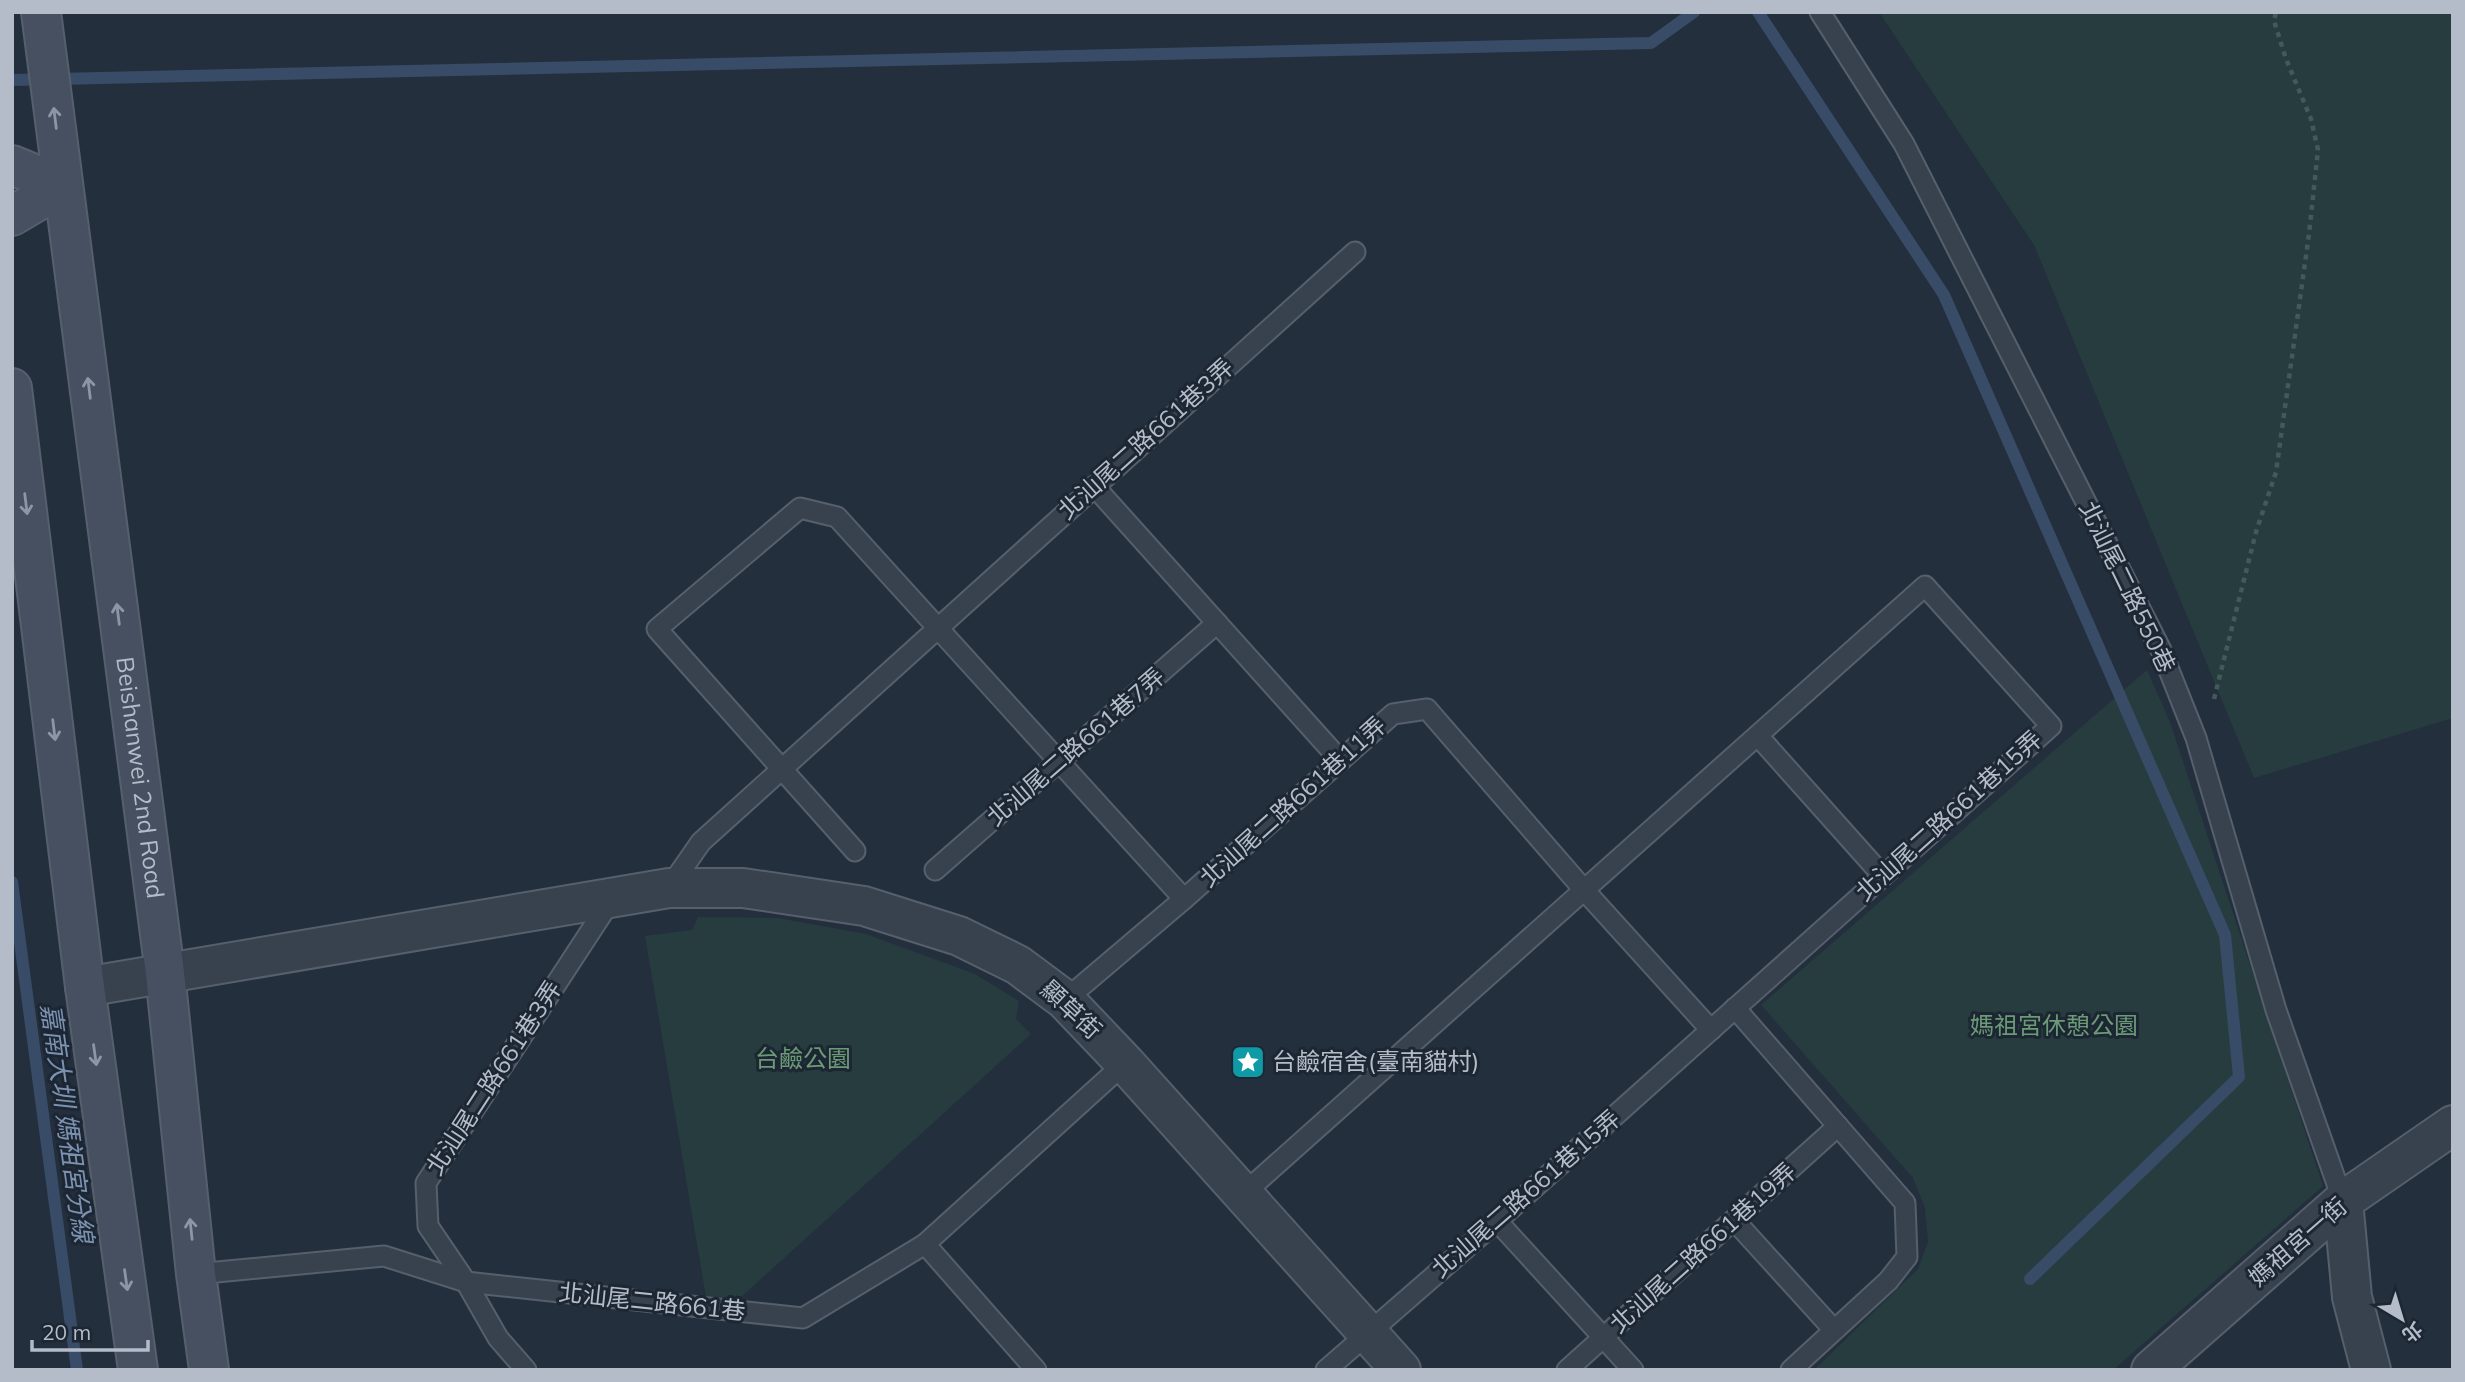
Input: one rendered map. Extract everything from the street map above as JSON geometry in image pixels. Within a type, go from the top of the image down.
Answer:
[{"type":"street","name":"Beishanwei 2nd Road","points":[[41,12],[164,973],[196,1275],[209,1370]]},
{"type":"street","points":[[12,165],[63,186]]},
{"type":"street","points":[[12,216],[63,186]]},
{"type":"street","points":[[12,388],[85,987],[138,1370]]},
{"type":"street","name":"顯草街","points":[[613,897],[669,888],[743,888],[864,906],[959,936],[1018,965],[1065,1000],[1125,1063],[1401,1370]]},
{"type":"street","points":[[85,987],[613,897]]},
{"type":"street","name":"媽祖宮一街","points":[[2151,1370],[2343,1201],[2453,1125]]},
{"type":"street","points":[[2343,1201],[2353,1297],[2371,1370]]},
{"type":"lane","name":"北汕尾二路550巷","points":[[1819,12],[1904,144],[2161,650],[2196,738],[2276,1010],[2343,1201]]},
{"type":"lane","name":"北汕尾二路661巷3弄","points":[[669,888],[701,842],[1355,252]]},
{"type":"lane","points":[[1094,486],[1340,760]]},
{"type":"lane","points":[[855,851],[657,629],[800,508],[837,517],[1184,899]]},
{"type":"lane","name":"北汕尾二路661巷15弄","points":[[1242,1195],[1925,586],[2051,726],[1497,1221],[1367,1333]]},
{"type":"lane","name":"北汕尾二路661巷7弄","points":[[936,870],[1217,623]]},
{"type":"lane","name":"北汕尾二路661巷11弄","points":[[1065,1000],[1393,714],[1426,709],[1584,891],[1710,1030]]},
{"type":"lane","points":[[1758,736],[1883,876]]},
{"type":"lane","name":"北汕尾二路661巷3弄","points":[[526,1370],[498,1338],[466,1282],[428,1226],[426,1183],[613,897]]},
{"type":"lane","points":[[1735,1008],[1905,1203],[1908,1257],[1888,1280],[1791,1370]]},
{"type":"lane","name":"北汕尾二路661巷","points":[[196,1275],[384,1256],[466,1282],[803,1318],[925,1244],[1125,1063]]},
{"type":"lane","name":"北汕尾二路661巷19弄","points":[[1567,1370],[1838,1126]]},
{"type":"lane","points":[[1734,1220],[1834,1330]]},
{"type":"lane","points":[[1497,1221],[1633,1370]]},
{"type":"lane","points":[[925,1244],[1036,1370]]},
{"type":"lane","points":[[1326,1370],[1367,1333]]},
{"type":"path","points":[[2196,738],[2210,711],[2256,532],[2276,472],[2313,203],[2318,150],[2311,119],[2274,22],[2276,12]]},
{"type":"green space","points":[[1879,12],[2453,12],[2453,718],[2254,778],[2034,245]]},
{"type":"green space","name":"媽祖宮休憩公園","points":[[2147,670],[2170,722],[2323,1186],[2113,1370],[1814,1370],[1918,1269],[1928,1242],[1925,1208],[1913,1178],[1761,1005]]},
{"type":"green space","name":"台鹼公園","points":[[698,917],[778,918],[866,934],[975,974],[1019,1001],[1016,1019],[1031,1034],[740,1298],[706,1297],[645,936],[692,930]]},
{"type":"waterway","points":[[12,80],[1651,43],[1694,12]]},
{"type":"waterway","points":[[1758,12],[1944,295],[2225,935],[2239,1077],[2030,1279]]},
{"type":"waterway","name":"嘉南大圳 媽祖宮分線","points":[[12,882],[77,1370]]},
{"type":"place","name":"台鹼宿舍(臺南貓村)","points":[[1248,1062]]}]
